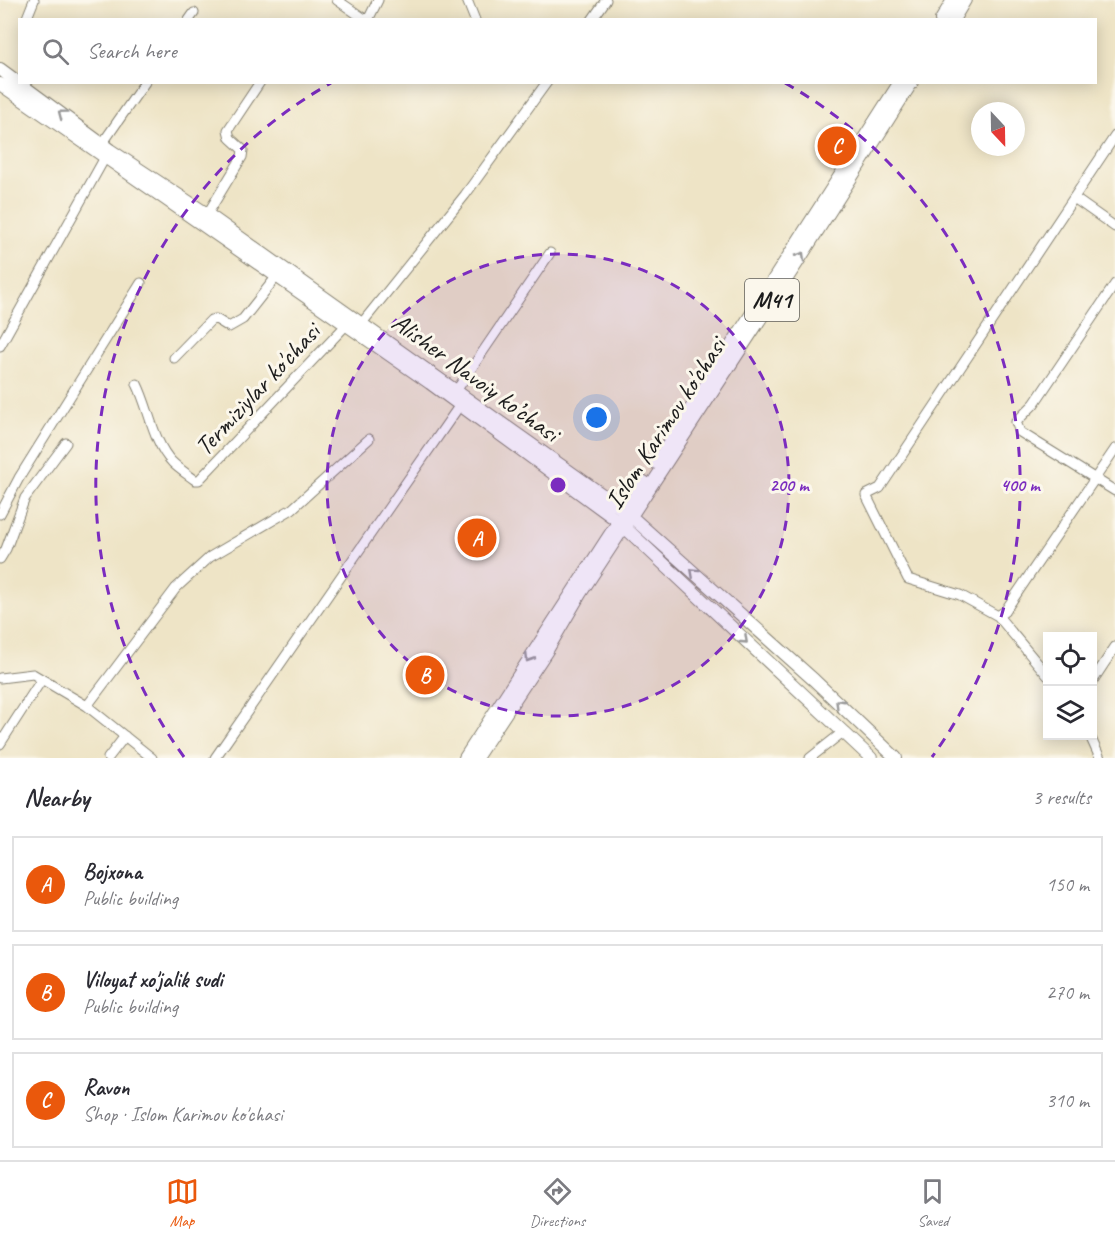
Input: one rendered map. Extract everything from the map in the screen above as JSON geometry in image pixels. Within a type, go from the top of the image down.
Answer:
[{"type":"main road","points":[[942,18],[953,0]]},
{"type":"main road","points":[[954,18],[965,0]]},
{"type":"main road","name":"Alisher Navoiy ko’chasi","points":[[0,69],[18,83]]},
{"type":"main road","name":"Alisher Navoiy ko’chasi","points":[[0,84],[204,218],[460,398],[625,519],[814,680],[896,758]]},
{"type":"main road","name":"Alisher Navoiy ko’chasi","points":[[19,84],[103,150]]},
{"type":"main road","name":"Islom Karimov ko'chasi","points":[[476,758],[546,652],[625,519],[899,84]]},
{"type":"main road","name":"Islom Karimov ko'chasi","points":[[465,758],[797,263],[911,84]]},
{"type":"main road","name":"Alisher Navoiy ko’chasi","points":[[204,218],[277,276],[354,324]]},
{"type":"main road","name":"Alisher Navoiy ko’chasi","points":[[625,519],[871,758]]},
{"type":"main road","points":[[854,742],[866,729]]},
{"type":"street","points":[[27,18],[34,0]]},
{"type":"street","points":[[337,0],[364,18]]},
{"type":"street","points":[[368,18],[378,0]]},
{"type":"street","points":[[467,0],[474,18]]},
{"type":"street","points":[[593,18],[606,0]]},
{"type":"street","points":[[0,346],[103,150],[144,84]]},
{"type":"street","points":[[204,218],[244,153],[230,138],[228,130],[259,84]]},
{"type":"street","name":"Termiziylar ko'chasi","points":[[137,384],[156,435],[171,461],[195,480],[199,480],[354,324],[465,195],[546,84]]},
{"type":"street","points":[[1043,671],[998,616],[960,595],[908,579],[866,495],[880,488],[1115,136]]},
{"type":"street","points":[[1074,198],[1115,227]]},
{"type":"street","points":[[215,758],[460,398],[550,253]]},
{"type":"street","points":[[174,358],[211,320],[216,318],[229,327],[243,319],[277,276]]},
{"type":"street","points":[[0,514],[19,478],[141,283]]},
{"type":"street","points":[[1115,284],[1034,404],[1016,422],[1020,432],[1115,491]]},
{"type":"street","points":[[87,706],[176,588],[210,557],[292,509],[369,439]]},
{"type":"street","points":[[0,559],[25,498],[66,443]]},
{"type":"street","points":[[998,616],[1005,611],[1115,449]]},
{"type":"street","points":[[1097,674],[1115,647]]},
{"type":"street","points":[[0,678],[33,674],[87,706],[152,758]]},
{"type":"street","points":[[0,744],[42,679]]},
{"type":"street","points":[[810,758],[843,732]]},
{"type":"street","points":[[108,758],[125,736]]},
{"type":"street","points":[[1092,740],[1100,758]]},
{"type":"place","name":"Ravon","points":[[837,146]]},
{"type":"place","name":"Bojxona","points":[[477,538]]},
{"type":"place","name":"Viloyat xo'jalik sudi","points":[[425,675]]}]
